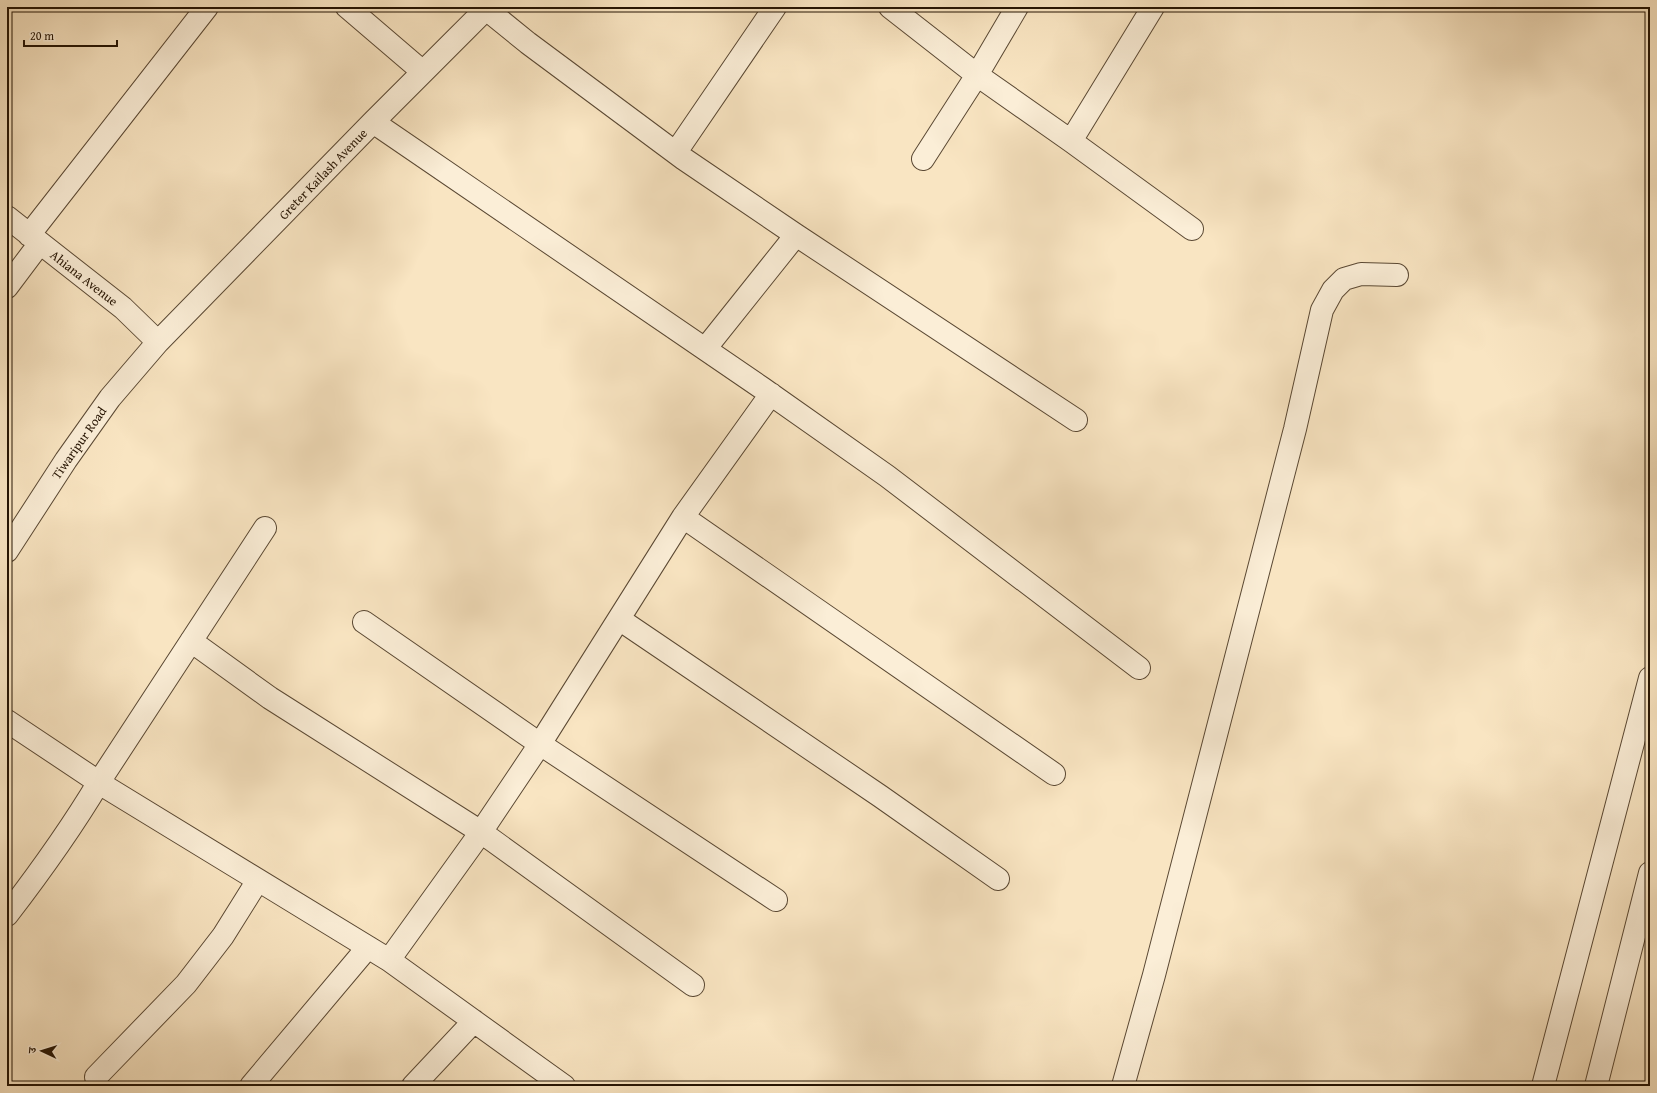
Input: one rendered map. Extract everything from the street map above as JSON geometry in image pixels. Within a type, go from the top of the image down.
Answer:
[{"type":"street","points":[[7,287],[35,239],[207,7]]},
{"type":"street","points":[[347,7],[423,72]]},
{"type":"street","points":[[676,152],[775,7]]},
{"type":"street","points":[[890,7],[977,75],[1192,229]]},
{"type":"street","points":[[923,159],[977,75],[1017,7]]},
{"type":"street","points":[[1071,141],[1153,7]]},
{"type":"street","points":[[487,8],[528,43],[676,152],[796,235],[1076,420]]},
{"type":"street","name":"Greter Kailash Avenue","points":[[158,342],[373,122],[487,8]]},
{"type":"street","points":[[373,122],[771,394],[887,476],[1139,668]]},
{"type":"street","name":"Ahiana Avenue","points":[[7,217],[123,308],[158,342]]},
{"type":"street","points":[[705,349],[796,235]]},
{"type":"street","points":[[1123,1086],[1154,975],[1296,428],[1322,310],[1333,290],[1344,279],[1361,274],[1397,275]]},
{"type":"street","name":"Tiwaripur Road","points":[[7,551],[66,460],[110,398],[158,342]]},
{"type":"street","points":[[389,960],[480,832],[540,744],[683,517],[771,394]]},
{"type":"street","points":[[683,517],[815,610],[1054,774]]},
{"type":"street","points":[[7,915],[49,860],[77,819],[99,782],[265,528]]},
{"type":"street","points":[[619,619],[880,796],[998,880]]},
{"type":"street","points":[[364,622],[540,744],[776,900]]},
{"type":"street","points":[[191,641],[270,698],[480,832],[693,985]]},
{"type":"street","points":[[1543,1086],[1650,678]]},
{"type":"street","points":[[7,721],[99,782],[389,960],[564,1086]]},
{"type":"street","points":[[1596,1086],[1650,873]]},
{"type":"street","points":[[96,1077],[186,984],[224,936],[258,880]]},
{"type":"street","points":[[250,1086],[368,947]]},
{"type":"street","points":[[413,1086],[474,1021]]}]
